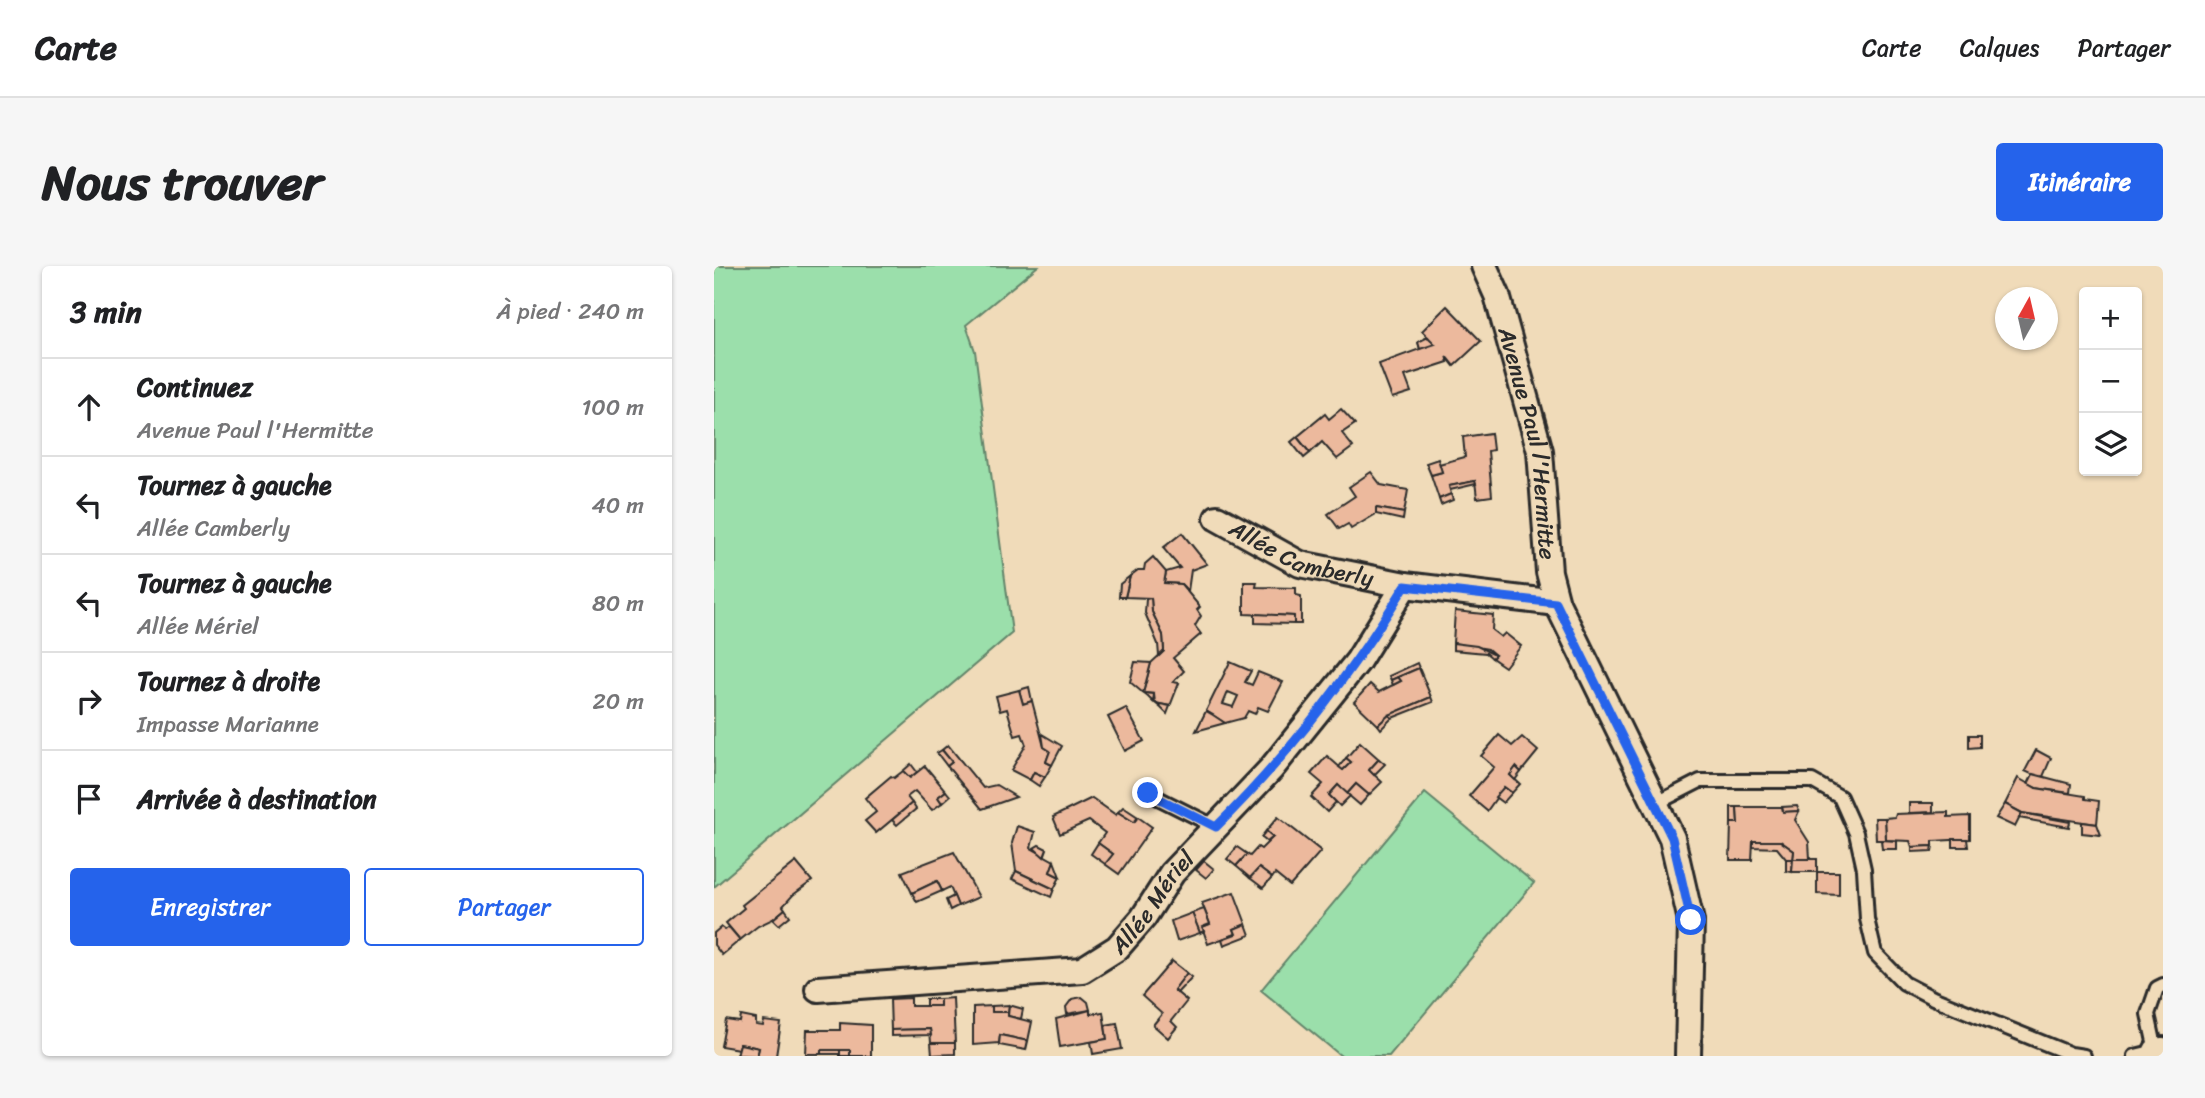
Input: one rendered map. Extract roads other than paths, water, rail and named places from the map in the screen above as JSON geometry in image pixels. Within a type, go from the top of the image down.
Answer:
[{"type":"street","name":"Avenue Paul l'Hermitte","points":[[1484,266],[1497,295],[1540,451],[1549,572],[1556,603],[1672,838],[1691,920],[1688,1056]]},
{"type":"street","name":"Allée Camberly","points":[[1217,518],[1300,564],[1405,586],[1556,603]]},
{"type":"street","name":"Allée Mériel","points":[[818,989],[1082,971],[1117,948],[1143,918],[1172,873],[1271,769],[1359,661],[1405,586]]},
{"type":"lane","points":[[1655,804],[1700,781],[1812,781],[1840,797],[1856,833],[1867,919],[1875,953],[1904,982],[1933,998],[2071,1054],[2084,1056]]},
{"type":"lane","points":[[1148,793],[1216,827]]},
{"type":"lane","points":[[2151,1052],[2148,1014],[2157,988],[2163,985]]}]
